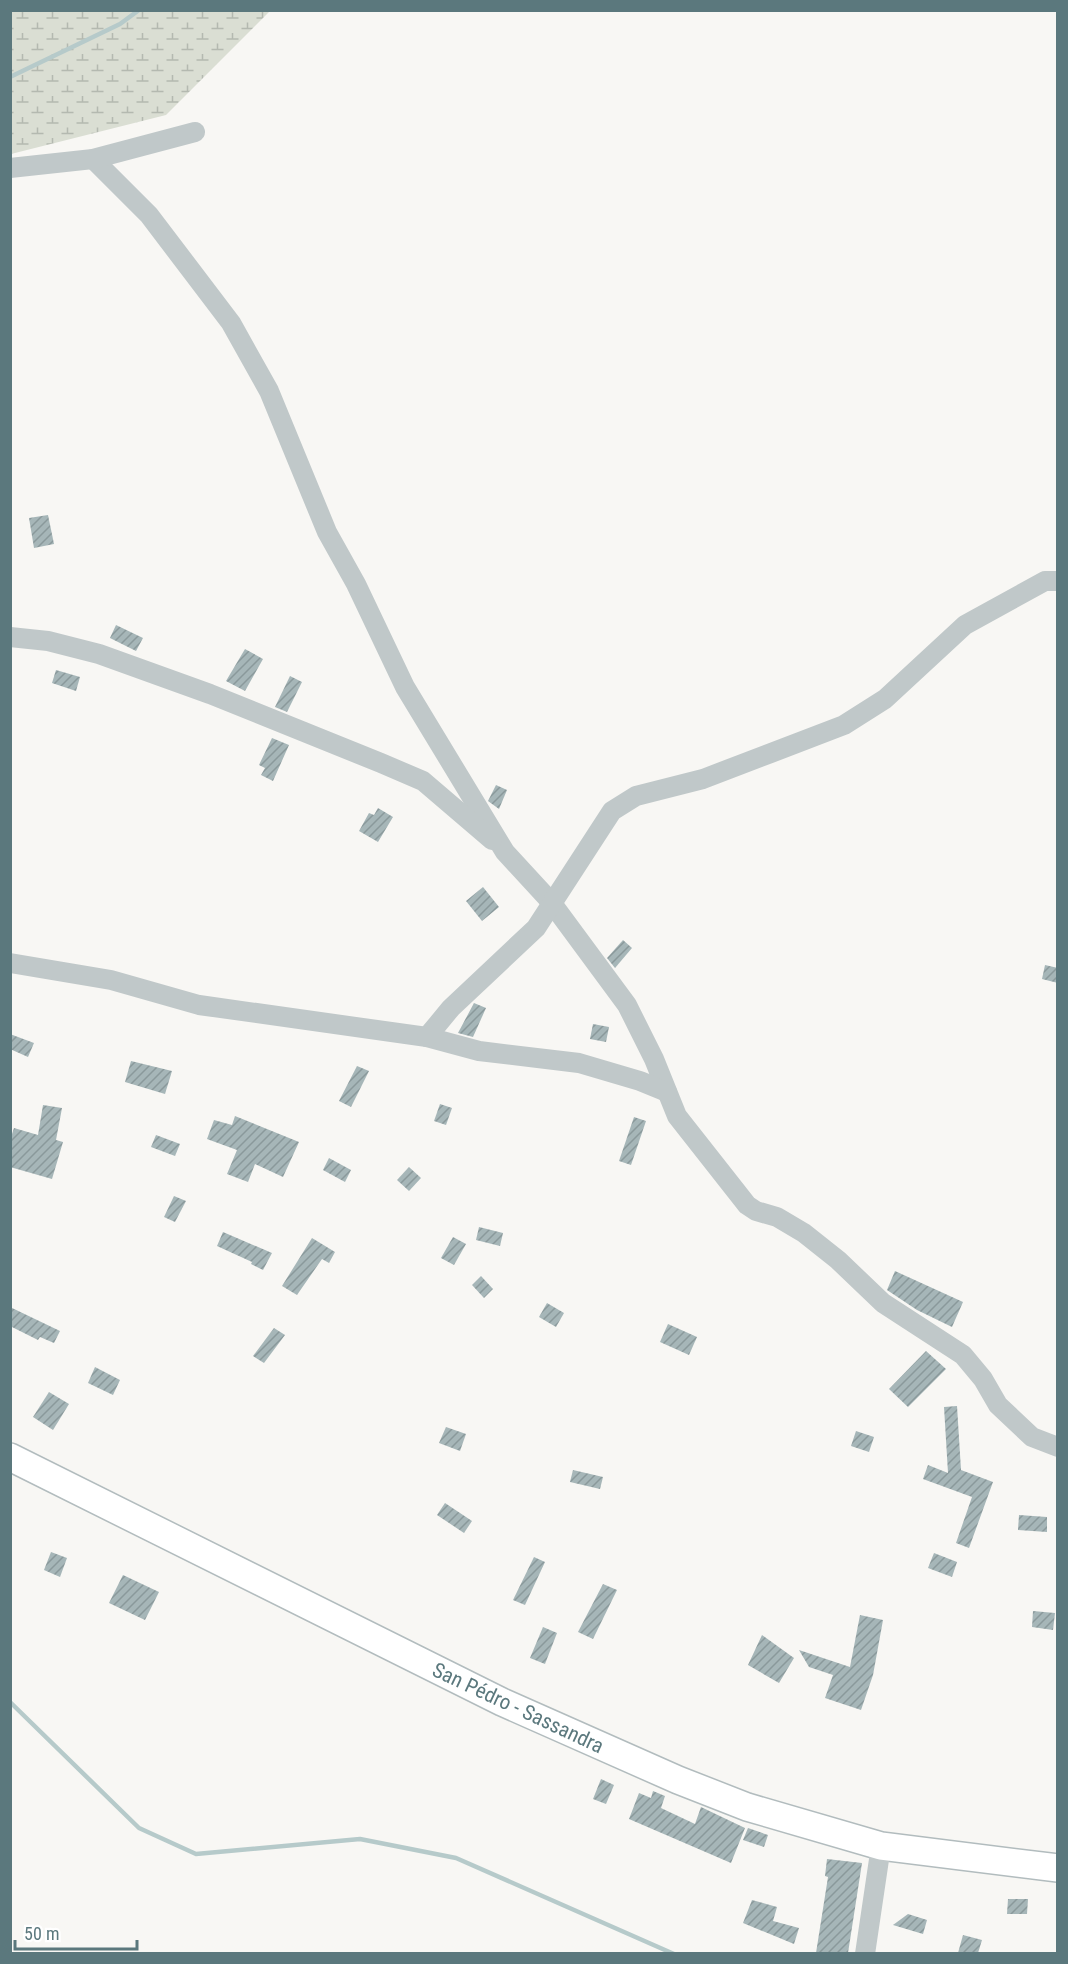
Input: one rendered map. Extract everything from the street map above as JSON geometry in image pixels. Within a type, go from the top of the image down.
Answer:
[{"type":"main road","name":"San Pédro - Sassandra","points":[[10,1457],[337,1621],[594,1744],[747,1807],[881,1846],[1058,1868]]},
{"type":"street","points":[[10,168],[93,159],[195,132]]},
{"type":"street","points":[[93,159],[149,215],[231,322],[269,391],[327,532],[361,594],[405,687],[505,852]]},
{"type":"street","points":[[427,1037],[451,1008],[536,928],[612,811],[636,796],[703,779],[843,725],[885,699],[965,626],[1044,581],[1058,581]]},
{"type":"street","points":[[10,637],[48,641],[99,654],[210,694],[423,781],[505,852],[551,902],[627,1005],[654,1059],[677,1116],[747,1205],[756,1211],[777,1217],[804,1233],[838,1260],[883,1304],[963,1355],[983,1378],[998,1405],[1032,1437],[1058,1447]]},
{"type":"street","points":[[10,963],[111,980],[199,1005],[427,1037],[479,1051],[579,1063],[640,1081],[667,1092]]},
{"type":"street","points":[[865,1953],[881,1846]]},
{"type":"green space","points":[[10,11],[270,11],[166,115],[11,154]]},
{"type":"building","points":[[48,515],[54,544],[34,548],[29,518]]},
{"type":"building","points":[[116,625],[143,638],[136,651],[110,638]]},
{"type":"building","points":[[245,649],[263,659],[245,691],[226,681]]},
{"type":"building","points":[[56,670],[80,677],[76,691],[52,683]]},
{"type":"building","points":[[290,676],[302,682],[287,712],[275,707]]},
{"type":"building","points":[[272,738],[289,745],[273,781],[261,775],[265,768],[259,765]]},
{"type":"building","points":[[496,785],[507,790],[499,809],[488,801]]},
{"type":"building","points":[[378,808],[393,817],[378,842],[359,831],[369,813],[374,815]]},
{"type":"building","points":[[483,887],[499,907],[482,921],[466,901]]},
{"type":"building","points":[[623,940],[632,948],[615,968],[607,958]]},
{"type":"building","points":[[1045,965],[1058,968],[1058,983],[1042,979]]},
{"type":"building","points":[[474,1003],[486,1008],[473,1037],[458,1033]]},
{"type":"building","points":[[593,1024],[609,1027],[606,1042],[590,1039]]},
{"type":"building","points":[[10,1034],[34,1043],[28,1057],[10,1049]]},
{"type":"building","points":[[131,1061],[172,1071],[165,1094],[125,1082]]},
{"type":"building","points":[[357,1066],[369,1071],[351,1107],[339,1101]]},
{"type":"building","points":[[440,1104],[452,1108],[446,1125],[434,1121]]},
{"type":"building","points":[[43,1105],[62,1108],[56,1140],[63,1142],[52,1179],[10,1167],[10,1140],[14,1128],[38,1135]]},
{"type":"building","points":[[235,1116],[299,1142],[283,1177],[255,1164],[248,1182],[227,1174],[237,1150],[207,1139],[214,1120],[232,1125]]},
{"type":"building","points":[[634,1117],[646,1121],[631,1165],[619,1161]]},
{"type":"building","points":[[156,1135],[180,1144],[175,1156],[151,1147]]},
{"type":"building","points":[[329,1158],[351,1170],[345,1182],[323,1170]]},
{"type":"building","points":[[409,1167],[421,1178],[409,1191],[397,1180]]},
{"type":"building","points":[[174,1196],[186,1201],[175,1222],[164,1217]]},
{"type":"building","points":[[479,1227],[503,1233],[500,1246],[476,1240]]},
{"type":"building","points":[[223,1232],[272,1253],[263,1270],[251,1264],[252,1262],[217,1246]]},
{"type":"building","points":[[453,1237],[466,1244],[454,1265],[441,1258]]},
{"type":"building","points":[[312,1238],[335,1252],[329,1263],[322,1259],[297,1295],[282,1286]]},
{"type":"building","points":[[895,1271],[963,1302],[952,1327],[917,1310],[887,1290]]},
{"type":"building","points":[[481,1276],[493,1289],[484,1298],[472,1285]]},
{"type":"building","points":[[547,1303],[564,1313],[556,1327],[539,1317]]},
{"type":"building","points":[[10,1307],[60,1331],[54,1343],[40,1337],[38,1340],[10,1326]]},
{"type":"building","points":[[668,1324],[697,1337],[689,1355],[660,1342]]},
{"type":"building","points":[[274,1328],[285,1335],[264,1363],[253,1356]]},
{"type":"building","points":[[926,1351],[946,1369],[908,1407],[889,1389]]},
{"type":"building","points":[[95,1367],[120,1380],[113,1395],[88,1383]]},
{"type":"building","points":[[49,1392],[69,1404],[53,1430],[33,1417]]},
{"type":"building","points":[[957,1406],[961,1470],[993,1482],[969,1548],[956,1543],[972,1497],[923,1479],[928,1465],[948,1473],[944,1407]]},
{"type":"building","points":[[446,1427],[466,1434],[460,1451],[439,1443]]},
{"type":"building","points":[[856,1431],[874,1437],[869,1452],[851,1446]]},
{"type":"building","points":[[573,1470],[603,1477],[600,1489],[570,1482]]},
{"type":"building","points":[[445,1503],[472,1521],[464,1533],[437,1515]]},
{"type":"building","points":[[1019,1515],[1047,1517],[1047,1532],[1018,1530]]},
{"type":"building","points":[[51,1552],[67,1558],[60,1577],[44,1570]]},
{"type":"building","points":[[934,1553],[957,1562],[952,1577],[928,1568]]},
{"type":"building","points":[[534,1557],[545,1562],[525,1605],[513,1600]]},
{"type":"building","points":[[123,1575],[159,1592],[145,1620],[109,1603]]},
{"type":"building","points":[[603,1584],[617,1590],[593,1639],[578,1632]]},
{"type":"building","points":[[1033,1611],[1055,1613],[1053,1630],[1032,1627]]},
{"type":"building","points":[[860,1615],[883,1620],[873,1675],[861,1710],[825,1698],[833,1675],[809,1667],[799,1650],[850,1667]]},
{"type":"building","points":[[543,1627],[557,1633],[545,1664],[530,1658]]},
{"type":"building","points":[[762,1635],[794,1658],[779,1683],[748,1665]]},
{"type":"building","points":[[601,1779],[614,1785],[606,1804],[593,1799]]},
{"type":"building","points":[[653,1791],[665,1796],[661,1808],[695,1824],[701,1807],[745,1828],[731,1863],[629,1819],[639,1793],[651,1798]]},
{"type":"building","points":[[748,1828],[768,1835],[764,1847],[743,1840]]},
{"type":"building","points":[[827,1859],[862,1863],[848,1953],[816,1953],[828,1877],[825,1876]]},
{"type":"building","points":[[1008,1899],[1028,1899],[1027,1914],[1007,1914]]},
{"type":"building","points":[[752,1900],[777,1907],[773,1921],[799,1928],[794,1944],[743,1923]]},
{"type":"building","points":[[908,1914],[927,1920],[923,1934],[893,1925]]},
{"type":"building","points":[[963,1935],[982,1940],[978,1953],[958,1953]]},
{"type":"waterway","points":[[10,77],[120,24],[139,10]]},
{"type":"waterway","points":[[10,1702],[139,1828],[196,1854],[360,1839],[456,1858],[674,1954]]}]
